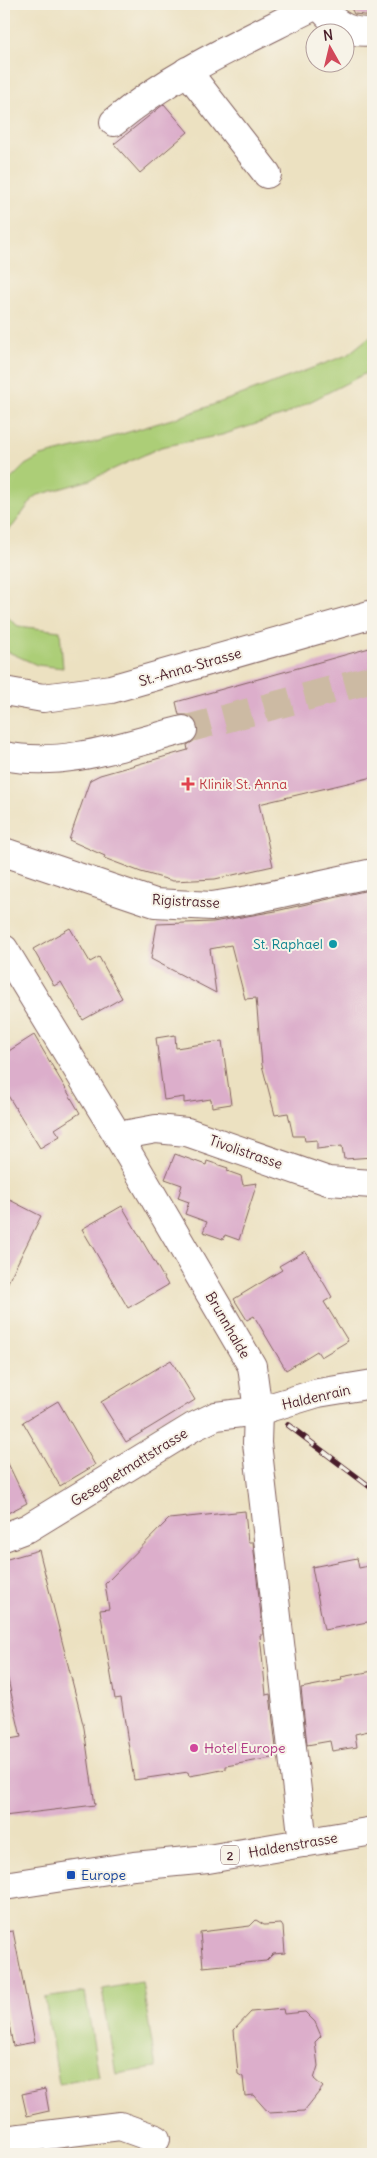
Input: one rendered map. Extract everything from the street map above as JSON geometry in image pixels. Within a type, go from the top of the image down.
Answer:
[{"type":"street","points":[[114,122],[148,94],[187,71],[318,4],[338,24],[359,32],[373,31]]},
{"type":"street","points":[[187,71],[267,174]]},
{"type":"street","name":"St.-Anna-Strasse","points":[[4,691],[43,698],[111,689],[373,614]]},
{"type":"street","points":[[4,756],[26,760],[81,756],[183,730]]},
{"type":"street","name":"Rigistrasse","points":[[4,852],[155,903],[212,906],[249,900],[373,872]]},
{"type":"street","name":"Brunnhalde","points":[[4,949],[118,1136],[252,1366],[258,1411],[257,1443],[303,1843]]},
{"type":"street","name":"Tivolistrasse","points":[[118,1136],[156,1129],[187,1132],[328,1180],[373,1184]]},
{"type":"street","name":"Haldenrain","points":[[258,1411],[318,1393],[373,1384]]},
{"type":"street","name":"Gesegnetmattstrasse","points":[[4,1537],[28,1528],[54,1513],[193,1427],[216,1416],[258,1411]]},
{"type":"street","name":"Haldenstrasse","points":[[4,1886],[117,1868],[208,1859],[373,1831]]},
{"type":"street","points":[[4,2140],[120,2126],[156,2140]]},
{"type":"green space","points":[[373,334],[372,370],[284,415],[222,435],[161,447],[90,480],[35,496],[13,526],[4,534],[4,486],[25,465],[41,456],[82,446],[182,416],[254,390],[347,355]]},
{"type":"green space","points":[[4,614],[18,626],[60,631],[63,668],[37,665],[4,650]]},
{"type":"green space","points":[[142,1982],[156,2068],[116,2074],[102,1989]]},
{"type":"green space","points":[[85,1992],[99,2077],[59,2084],[45,1998]]},
{"type":"building","points":[[349,4],[373,4],[373,16],[354,14]]},
{"type":"building","points":[[164,104],[188,132],[140,173],[114,144]]},
{"type":"building","points":[[373,647],[373,777],[259,804],[273,866],[215,879],[173,881],[141,872],[104,858],[105,856],[69,840],[90,780],[100,775],[188,750],[187,745],[194,741],[198,734],[198,726],[194,719],[187,715],[179,715],[176,702]]},
{"type":"building","points":[[373,889],[373,1157],[344,1159],[342,1146],[317,1149],[317,1140],[305,1141],[304,1136],[293,1136],[288,1113],[275,1115],[262,1065],[256,998],[245,999],[231,945],[210,949],[216,993],[151,959],[157,924],[213,922],[276,911]]},
{"type":"building","points":[[70,928],[90,962],[99,957],[122,998],[83,1020],[61,982],[54,986],[33,949]]},
{"type":"building","points":[[34,1035],[80,1113],[55,1129],[60,1136],[40,1148],[4,1089],[4,1054]]},
{"type":"building","points":[[175,1035],[176,1048],[222,1041],[231,1104],[212,1107],[211,1099],[184,1103],[184,1097],[164,1100],[156,1038]]},
{"type":"building","points":[[175,1154],[206,1165],[207,1161],[228,1168],[227,1171],[241,1176],[243,1185],[257,1183],[239,1240],[225,1235],[223,1239],[203,1232],[207,1222],[185,1214],[189,1202],[178,1198],[182,1185],[165,1179]]},
{"type":"building","points":[[4,1197],[41,1216],[4,1290]]},
{"type":"building","points":[[122,1206],[168,1285],[128,1308],[82,1229]]},
{"type":"building","points":[[305,1251],[332,1297],[324,1302],[348,1341],[321,1357],[317,1351],[286,1370],[254,1316],[247,1320],[234,1299],[282,1270],[279,1266]]},
{"type":"building","points":[[171,1360],[195,1400],[126,1442],[101,1402]]},
{"type":"building","points":[[58,1401],[95,1465],[60,1486],[23,1422]]},
{"type":"building","points":[[4,1455],[27,1503],[4,1515]]},
{"type":"building","points":[[245,1511],[248,1542],[253,1542],[263,1635],[260,1635],[266,1695],[270,1694],[277,1757],[226,1766],[226,1769],[189,1776],[188,1772],[134,1780],[121,1698],[115,1699],[100,1610],[109,1609],[105,1584],[169,1519]]},
{"type":"building","points":[[39,1550],[84,1728],[95,1805],[4,1816],[4,1740],[21,1737],[4,1662],[4,1560]]},
{"type":"building","points":[[357,1558],[359,1568],[373,1565],[373,1621],[324,1630],[312,1567]]},
{"type":"building","points":[[373,1671],[373,1730],[355,1734],[357,1747],[332,1751],[330,1741],[307,1745],[301,1688],[342,1680],[341,1677]]},
{"type":"building","points":[[256,1920],[264,1925],[281,1924],[283,1927],[285,1953],[273,1954],[266,1961],[203,1967],[200,1932],[250,1926]]},
{"type":"building","points":[[13,1931],[35,2042],[13,2046],[4,1996],[4,1932]]},
{"type":"building","points":[[283,2009],[284,2014],[305,2012],[315,2022],[321,2036],[315,2042],[318,2066],[314,2079],[323,2087],[304,2111],[269,2113],[253,2095],[245,2096],[243,2077],[238,2074],[234,2030],[251,2012]]},
{"type":"building","points":[[45,2089],[49,2111],[27,2116],[22,2094]]},
{"type":"tunnel","points":[[183,730],[373,679]]},
{"type":"railway","points":[[288,1425],[373,1489]]},
{"type":"place","name":"Klinik St. Anna","points":[[188,784]]},
{"type":"place","name":"St. Raphael","points":[[333,944]]},
{"type":"place","name":"Hotel Europe","points":[[194,1748]]},
{"type":"place","name":"Europe","points":[[71,1875]]}]
